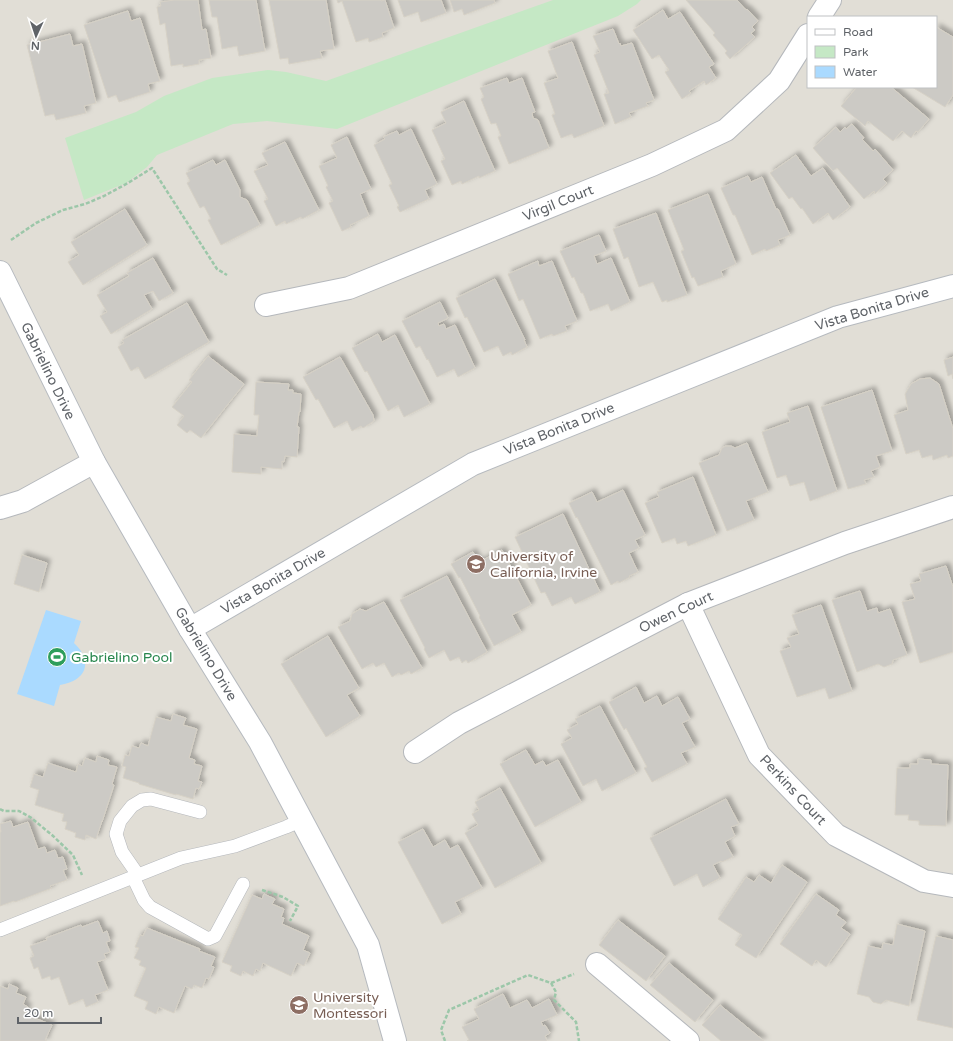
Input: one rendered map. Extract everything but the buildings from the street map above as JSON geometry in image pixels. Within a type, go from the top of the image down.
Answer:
[{"type":"street","points":[[820,16],[830,0]]},
{"type":"street","name":"Virgil Court","points":[[266,305],[348,288],[652,165],[726,130],[780,82],[807,37]]},
{"type":"street","name":"Gabrielino Drive","points":[[0,272],[94,462],[190,629],[260,742],[368,945],[395,1041]]},
{"type":"street","name":"Vista Bonita Drive","points":[[190,629],[474,464],[838,317],[953,286]]},
{"type":"street","points":[[0,508],[23,501],[94,462]]},
{"type":"street","name":"Owen Court","points":[[415,752],[459,723],[688,604],[845,543],[953,507]]},
{"type":"street","name":"Perkins Court","points":[[688,604],[759,755],[836,835],[924,881],[953,886]]},
{"type":"street","points":[[597,964],[683,1039]]},
{"type":"lane","points":[[200,812],[151,799],[142,800],[132,806],[120,821],[116,834],[122,852],[136,876],[144,900],[150,907],[208,939],[215,936],[243,884]]},
{"type":"lane","points":[[0,930],[181,858],[235,846],[286,828],[302,820]]},
{"type":"path","points":[[11,240],[36,223],[63,210],[85,204],[104,196],[152,168],[217,269],[227,275]]},
{"type":"path","points":[[0,809],[4,811],[19,811],[30,817],[52,835],[72,855],[90,894]]},
{"type":"path","points":[[243,884],[283,897],[298,906],[290,921]]},
{"type":"path","points":[[445,1041],[441,1030],[450,1010],[528,975],[552,983],[556,992],[554,1000],[576,1022],[579,1041]]},
{"type":"shaded area","name":"University of California, Irvine","points":[[0,0],[953,0],[953,1041],[0,1041]]},
{"type":"green space","points":[[553,0],[641,0],[618,16],[337,129],[267,121],[233,124],[157,155],[147,167],[126,183],[84,200],[65,138],[136,112],[164,96],[212,78],[268,70],[286,72],[326,81]]},
{"type":"water","name":"Gabrielino Pool","points":[[46,610],[81,621],[74,643],[84,657],[85,664],[81,675],[69,683],[60,685],[54,706],[17,694]]},
{"type":"place","name":"University of California, Irvine","points":[[476,564]]},
{"type":"place","name":"Gabrielino Pool","points":[[57,657]]},
{"type":"place","name":"University Montessori","points":[[299,1005]]}]
